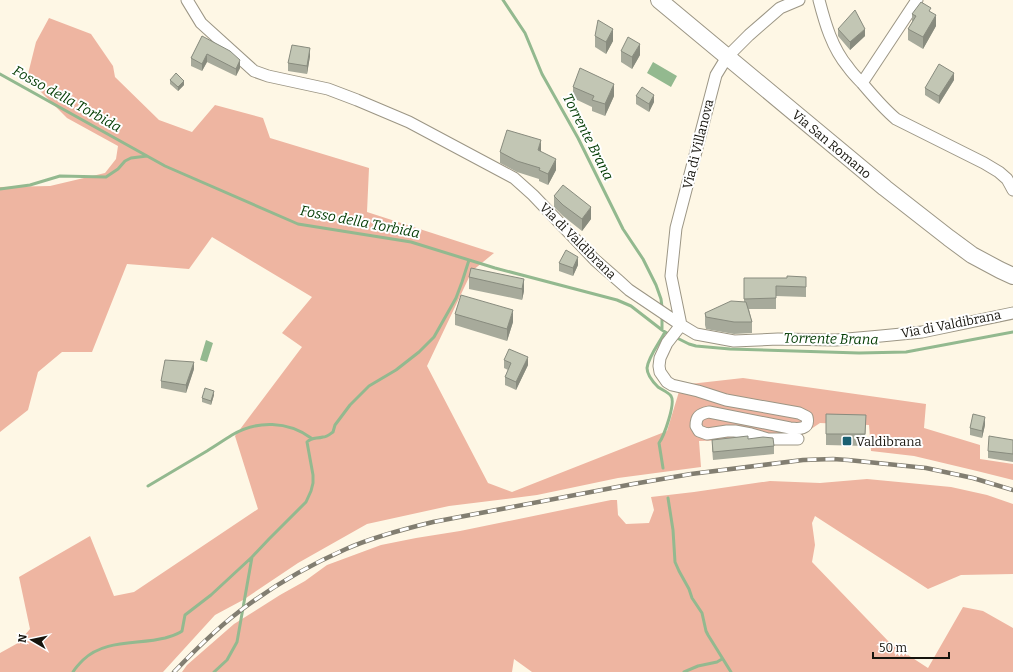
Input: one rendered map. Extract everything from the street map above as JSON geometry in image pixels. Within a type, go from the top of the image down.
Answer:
[{"type":"street","name":"Via di Valdibrana","points":[[187,0],[201,23],[254,71],[268,76],[328,89],[357,100],[409,122],[514,178],[533,195],[595,260],[619,281],[696,334],[734,341],[778,339],[836,340],[922,332],[1013,313]]},
{"type":"street","name":"Via San Romano","points":[[659,0],[885,188],[949,238],[972,255],[1013,276]]},
{"type":"street","name":"Via di Villanova","points":[[681,325],[671,276],[676,228],[716,75],[727,57],[749,35],[780,8],[799,0]]},
{"type":"street","points":[[819,0],[830,35],[847,67],[882,107],[896,119],[1000,172],[1007,179],[1013,190]]},
{"type":"street","points":[[862,83],[917,0]]},
{"type":"street","points":[[681,325],[667,343],[660,358],[660,372],[667,382],[672,385],[726,400],[799,413],[807,417],[808,421],[804,428],[794,429],[709,412],[701,414],[697,418],[696,426],[699,431],[707,434],[735,431],[768,439],[798,439]]},
{"type":"shaded area","points":[[49,18],[91,34],[113,66],[115,77],[159,120],[192,132],[215,105],[263,118],[270,138],[369,168],[367,212],[494,253],[472,271],[427,366],[488,483],[512,492],[667,431],[681,385],[743,378],[926,404],[924,428],[980,445],[980,459],[1013,464],[1013,480],[914,456],[871,451],[869,425],[820,423],[802,435],[760,439],[699,441],[701,467],[618,478],[537,495],[449,506],[367,524],[298,563],[243,600],[215,615],[163,672],[0,672],[0,653],[18,643],[30,629],[19,577],[90,536],[114,596],[134,592],[258,509],[235,436],[302,347],[282,333],[312,297],[212,237],[189,269],[127,264],[92,352],[62,352],[38,372],[28,410],[0,432],[0,187],[50,186],[105,173],[116,159],[118,146],[67,118],[27,78],[36,42]]},
{"type":"shaded area","points":[[653,62],[677,76],[671,87],[647,73]]},
{"type":"shaded area","points":[[206,340],[213,343],[207,362],[200,360]]},
{"type":"shaded area","points":[[867,479],[951,487],[987,495],[1013,504],[1013,574],[961,575],[928,589],[815,516],[812,523],[815,545],[812,562],[891,644],[928,668],[963,607],[983,611],[1013,628],[1013,672],[532,672],[514,659],[512,672],[182,672],[187,665],[234,624],[305,581],[327,565],[381,545],[460,531],[611,500],[617,500],[618,515],[626,524],[649,523],[654,510],[651,497],[770,481],[820,483]]},
{"type":"building","points":[[921,2],[931,8],[929,11],[936,15],[923,37],[908,29],[916,16],[912,14]]},
{"type":"building","points":[[855,10],[865,29],[850,42],[838,29]]},
{"type":"building","points":[[598,20],[613,29],[606,42],[595,36]]},
{"type":"building","points":[[202,36],[230,51],[240,60],[236,69],[207,54],[202,64],[191,58]]},
{"type":"building","points":[[628,37],[640,44],[632,57],[621,51]]},
{"type":"building","points":[[292,45],[310,48],[307,66],[288,63]]},
{"type":"building","points":[[939,64],[954,73],[939,96],[925,88]]},
{"type":"building","points":[[580,68],[614,84],[605,104],[592,100],[594,96],[573,87]]},
{"type":"building","points":[[176,73],[184,81],[178,87],[170,80]]},
{"type":"building","points":[[642,87],[654,95],[649,104],[636,96]]},
{"type":"building","points":[[507,130],[541,140],[538,150],[556,159],[548,174],[539,170],[540,168],[517,161],[500,152]]},
{"type":"building","points":[[563,185],[591,207],[582,219],[563,205],[554,196]]},
{"type":"building","points":[[566,250],[578,257],[573,268],[559,263]]},
{"type":"building","points":[[471,268],[524,279],[522,289],[469,277]]},
{"type":"building","points":[[787,276],[806,277],[806,287],[776,286],[776,298],[744,299],[744,278],[787,278]]},
{"type":"building","points":[[461,295],[513,310],[507,329],[455,314]]},
{"type":"building","points":[[731,301],[746,302],[752,322],[734,322],[706,317],[705,313]]},
{"type":"building","points":[[509,349],[528,357],[516,382],[505,377],[511,363],[504,360]]},
{"type":"building","points":[[165,360],[194,362],[186,385],[161,381]]},
{"type":"building","points":[[205,388],[214,391],[211,401],[202,398]]},
{"type":"building","points":[[826,414],[866,415],[865,434],[826,434]]},
{"type":"building","points":[[973,414],[985,417],[982,431],[970,428]]},
{"type":"building","points":[[748,436],[748,439],[763,437],[773,438],[774,446],[713,452],[712,440]]},
{"type":"building","points":[[989,436],[1013,440],[1013,454],[988,451]]},
{"type":"waterway","name":"Torrente Brana","points":[[503,0],[525,33],[542,74],[578,138],[623,229],[643,259],[656,285],[662,307]]},
{"type":"waterway","name":"Fosso della Torbida","points":[[0,74],[165,166],[298,224],[411,242],[495,268],[617,300],[631,306],[670,335]]},
{"type":"waterway","points":[[0,189],[30,185],[60,176],[106,177],[118,169],[125,161],[131,158],[147,156]]},
{"type":"waterway","points":[[73,672],[83,660],[92,653],[101,649],[122,644],[165,638],[182,631],[185,615],[211,595],[252,557],[306,502],[313,483],[307,442],[312,439],[326,436],[333,432],[335,425],[350,405],[369,386],[396,370],[419,352],[434,337],[456,298],[469,260]]},
{"type":"waterway","name":"Torrente Brana","points":[[662,319],[662,330]]},
{"type":"waterway","points":[[663,468],[659,443],[669,420],[672,400],[671,396],[667,392],[658,387],[652,381],[647,368],[652,354],[665,332]]},
{"type":"waterway","name":"Torrente Brana","points":[[675,337],[696,346],[730,349],[859,353],[906,352],[1013,332]]},
{"type":"waterway","points":[[148,486],[232,435],[252,427],[272,424],[292,428],[311,438]]},
{"type":"waterway","points":[[668,498],[673,530],[675,562],[692,598],[702,613],[708,635],[731,672]]},
{"type":"waterway","points":[[214,672],[227,660],[237,642],[252,557]]},
{"type":"waterway","points":[[684,672],[698,666],[717,662],[722,659]]},
{"type":"railway","points":[[174,672],[228,620],[259,597],[296,574],[356,545],[433,522],[691,474],[803,460],[833,459],[926,468],[973,478],[1013,490]]},
{"type":"place","name":"Valdibrana","points":[[847,441]]}]
